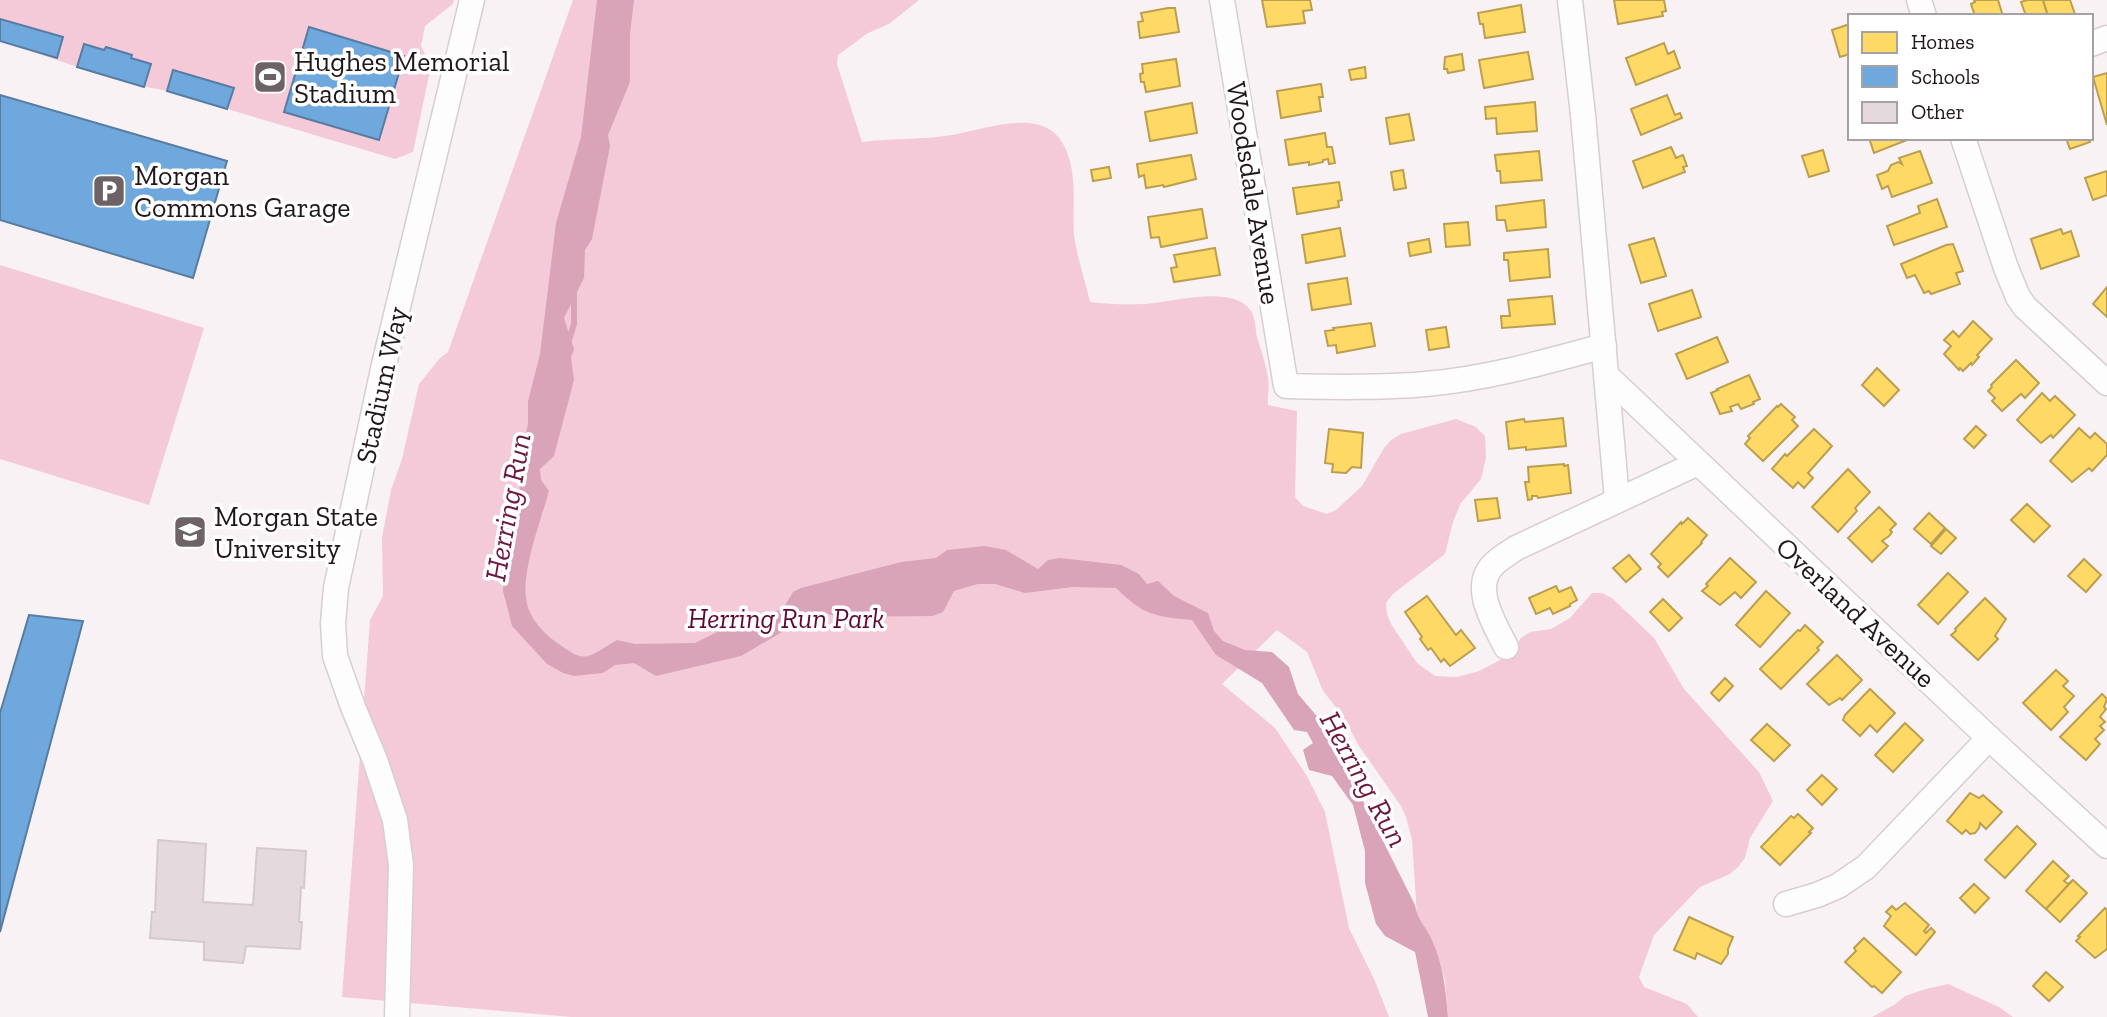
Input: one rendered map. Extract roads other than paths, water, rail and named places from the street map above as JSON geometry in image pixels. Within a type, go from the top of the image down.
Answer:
[{"type":"street","name":"Stadium Way","points":[[397,1017],[401,865],[395,820],[335,656],[333,623],[336,588],[383,369],[472,0]]},
{"type":"street","name":"Woodsdale Avenue","points":[[1222,0],[1286,386],[1428,384],[1512,370],[1604,346]]},
{"type":"street","points":[[1570,0],[1583,115],[1617,499]]},
{"type":"street","points":[[1965,140],[2018,297],[2025,307],[2107,383]]},
{"type":"street","name":"Overland Avenue","points":[[1607,376],[2107,846]]},
{"type":"street","points":[[1506,647],[1487,607],[1484,581],[1491,566],[1516,548],[1698,463]]},
{"type":"street","points":[[1786,904],[1838,886],[1866,867],[1989,737]]},
{"type":"waterway","name":"Herring Run","points":[[568,343],[574,324],[574,292]]},
{"type":"place","name":"Hughes Memorial Stadium","points":[[270,77]]},
{"type":"place","name":"Morgan Commons Garage","points":[[109,191]]},
{"type":"place","name":"Morgan State University","points":[[190,532]]},
{"type":"park label","name":"Herring Run Park","points":[[786,618]]}]
